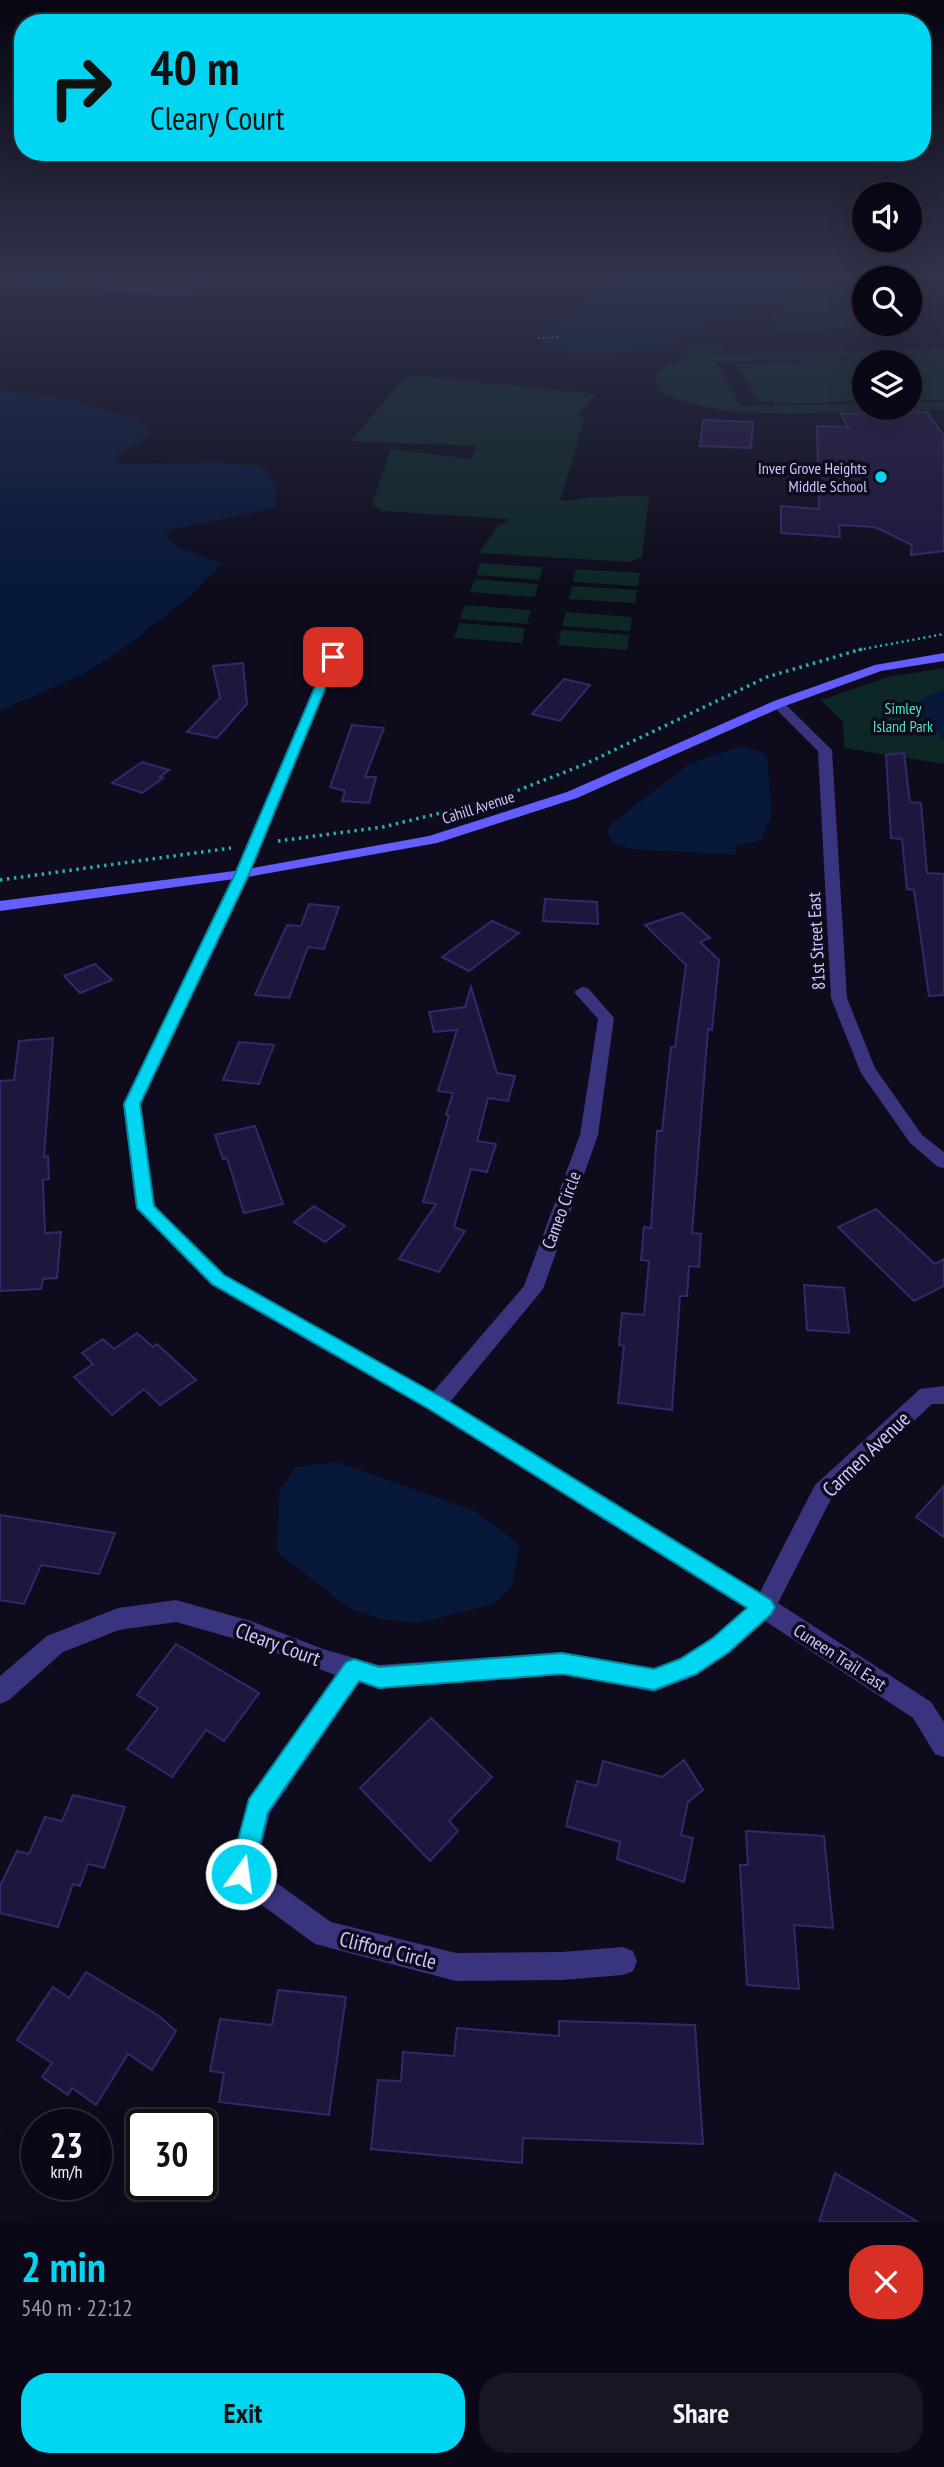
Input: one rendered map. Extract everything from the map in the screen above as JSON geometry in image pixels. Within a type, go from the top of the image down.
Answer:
[{"type":"street","name":"Cuneen Trail East","points":[[333,657],[242,874],[132,1104],[145,1208],[218,1280],[436,1404],[764,1607],[922,1710],[944,1745]]},
{"type":"street","name":"Cahill Avenue","points":[[0,906],[242,874],[445,836],[572,795],[778,704],[879,668],[944,657]]},
{"type":"street","name":"81st Street East","points":[[778,704],[825,750],[839,998],[867,1069],[916,1139],[944,1162]]},
{"type":"street","name":"Cameo Circle","points":[[436,1404],[533,1289],[589,1135],[606,1018],[583,992]]},
{"type":"street","name":"Carmen Avenue","points":[[764,1607],[823,1492],[927,1395],[944,1395]]},
{"type":"street","name":"Cleary Court","points":[[0,1692],[55,1644],[118,1619],[176,1611],[251,1632],[379,1677],[562,1663],[654,1680],[688,1667],[721,1645],[764,1607]]},
{"type":"street","name":"Clifford Circle","points":[[354,1669],[258,1807],[241,1874],[325,1934],[456,1966],[562,1966],[623,1961]]},
{"type":"path","points":[[500,797],[583,765],[767,677],[842,653],[944,634]]},
{"type":"path","points":[[0,880],[383,827],[475,804]]},
{"type":"green space","points":[[404,380],[454,380],[587,393],[584,397],[596,394],[578,415],[585,416],[560,501],[591,497],[649,496],[642,557],[629,562],[479,553],[497,527],[510,519],[382,511],[372,504],[391,449],[471,459],[477,446],[350,441]]},
{"type":"green space","points":[[656,380],[725,380],[740,406],[852,404],[852,412],[744,412],[681,400],[660,392]]},
{"type":"green space","points":[[746,380],[852,380],[852,401],[774,404],[772,401],[758,401]]},
{"type":"green space","points":[[922,380],[944,380],[944,400],[922,400]]},
{"type":"green space","points":[[922,402],[944,402],[944,410],[922,411]]},
{"type":"green space","points":[[480,563],[543,567],[539,580],[476,575]]},
{"type":"green space","points":[[576,569],[640,573],[638,586],[573,582]]},
{"type":"green space","points":[[474,579],[538,584],[535,597],[470,592]]},
{"type":"green space","points":[[572,586],[637,590],[635,603],[569,599]]},
{"type":"green space","points":[[465,605],[531,610],[527,624],[460,619]]},
{"type":"green space","points":[[566,612],[632,617],[630,631],[562,626]]},
{"type":"green space","points":[[459,623],[525,628],[522,643],[454,638]]},
{"type":"green space","points":[[561,630],[629,635],[627,650],[558,645]]},
{"type":"green space","name":"Simley Island Park","points":[[944,668],[944,764],[844,748],[843,722],[821,700],[888,677]]},
{"type":"water","points":[[0,390],[59,397],[139,420],[151,434],[118,455],[115,460],[122,464],[216,462],[262,466],[277,484],[275,508],[168,530],[166,537],[176,546],[223,564],[190,596],[120,651],[85,673],[0,711]]},
{"type":"water","points":[[944,689],[944,741],[931,723],[908,709],[927,696]]},
{"type":"water","points":[[742,746],[762,752],[767,758],[772,815],[761,840],[736,846],[736,855],[631,849],[614,843],[607,832],[611,824],[689,764]]},
{"type":"water","points":[[337,1462],[475,1511],[519,1544],[512,1586],[494,1604],[418,1623],[381,1619],[349,1608],[277,1552],[279,1493],[295,1467]]},
{"type":"building","name":"Inver Grove Heights Middle School","points":[[922,412],[927,412],[944,436],[944,551],[911,555],[912,545],[875,527],[839,525],[840,537],[781,533],[781,506],[819,509],[817,426],[848,427],[841,414],[852,414],[852,420],[922,420]]},
{"type":"building","points":[[703,420],[753,422],[751,448],[700,446]]},
{"type":"building","points":[[243,663],[247,704],[217,738],[187,732],[220,698],[213,666]]},
{"type":"building","points":[[564,679],[590,685],[560,721],[532,714]]},
{"type":"building","points":[[352,725],[384,728],[365,777],[376,777],[369,803],[342,801],[345,791],[330,787]]},
{"type":"building","points":[[904,753],[910,802],[921,803],[927,873],[944,874],[944,995],[929,996],[914,890],[907,889],[902,839],[891,838],[886,755]]},
{"type":"building","points":[[142,762],[169,770],[160,777],[163,778],[142,793],[112,783]]},
{"type":"building","points":[[545,899],[597,902],[598,924],[543,921]]},
{"type":"building","points":[[309,904],[339,907],[324,949],[308,947],[289,998],[255,995],[287,925],[301,926]]},
{"type":"building","points":[[682,913],[710,938],[700,942],[719,960],[712,1030],[708,1029],[692,1233],[701,1234],[699,1267],[689,1266],[687,1296],[680,1296],[672,1410],[618,1403],[624,1346],[619,1345],[622,1313],[644,1315],[649,1261],[641,1260],[644,1227],[651,1228],[657,1131],[662,1131],[671,1047],[675,1047],[686,965],[645,925]]},
{"type":"building","points":[[492,921],[519,933],[469,971],[442,957]]},
{"type":"building","points":[[95,964],[112,980],[80,993],[64,976]]},
{"type":"building","points":[[471,987],[497,1073],[515,1076],[508,1101],[488,1098],[477,1141],[496,1144],[487,1172],[471,1169],[454,1227],[465,1231],[439,1272],[399,1259],[436,1204],[423,1202],[449,1116],[446,1115],[453,1093],[438,1091],[457,1030],[434,1032],[429,1012],[465,1007]]},
{"type":"building","points":[[53,1038],[44,1157],[48,1156],[49,1179],[43,1180],[45,1233],[61,1232],[57,1278],[43,1279],[41,1289],[0,1291],[0,1081],[14,1080],[19,1041]]},
{"type":"building","points":[[239,1042],[274,1045],[259,1084],[223,1080]]},
{"type":"building","points":[[255,1126],[283,1204],[244,1213],[227,1158],[223,1159],[215,1135]]},
{"type":"building","points":[[314,1206],[345,1226],[325,1242],[294,1222]]},
{"type":"building","points":[[876,1209],[935,1264],[944,1259],[944,1286],[914,1301],[838,1227]]},
{"type":"building","points":[[804,1285],[844,1288],[849,1333],[807,1330]]},
{"type":"building","points":[[137,1333],[153,1347],[157,1344],[196,1380],[160,1405],[144,1389],[112,1415],[74,1377],[93,1364],[82,1353],[103,1339],[114,1349]]},
{"type":"building","points":[[944,1486],[944,1537],[916,1517]]},
{"type":"building","points":[[0,1515],[115,1533],[99,1574],[41,1565],[24,1604],[0,1600]]},
{"type":"building","points":[[176,1644],[259,1693],[224,1741],[206,1730],[172,1777],[127,1749],[158,1708],[137,1695]]},
{"type":"building","points":[[431,1718],[492,1777],[449,1821],[458,1831],[430,1861],[360,1788]]},
{"type":"building","points":[[684,1760],[703,1790],[688,1802],[681,1835],[693,1838],[684,1882],[617,1859],[620,1842],[566,1826],[577,1781],[597,1786],[603,1761],[662,1777]]},
{"type":"building","points":[[73,1795],[125,1807],[104,1868],[88,1864],[80,1886],[73,1884],[58,1927],[0,1913],[0,1886],[17,1851],[29,1854],[45,1817],[62,1821]]},
{"type":"building","points":[[746,1831],[824,1836],[833,1928],[794,1925],[799,1989],[747,1985],[740,1865],[748,1865]]},
{"type":"building","points":[[86,1972],[159,2016],[176,2031],[152,2070],[128,2054],[96,2105],[72,2088],[68,2095],[42,2077],[52,2063],[17,2040],[53,1987],[69,1998]]},
{"type":"building","points":[[278,1990],[346,1997],[329,2115],[219,2102],[224,2073],[210,2071],[220,2019],[272,2025]]},
{"type":"building","points":[[559,2021],[695,2025],[703,2144],[523,2138],[522,2163],[371,2149],[378,2080],[401,2081],[403,2052],[454,2056],[457,2028],[559,2036]]},
{"type":"building","points":[[835,2173],[918,2222],[819,2222]]},
{"type":"place","name":"Inver Grove Heights Middle School","points":[[881,477]]},
{"type":"route","points":[[241,1874],[258,1807],[299,1744],[354,1669],[379,1677],[562,1663],[654,1680],[688,1667],[721,1645],[764,1607],[436,1404],[218,1280],[145,1208],[132,1104],[242,874],[333,657]]}]
